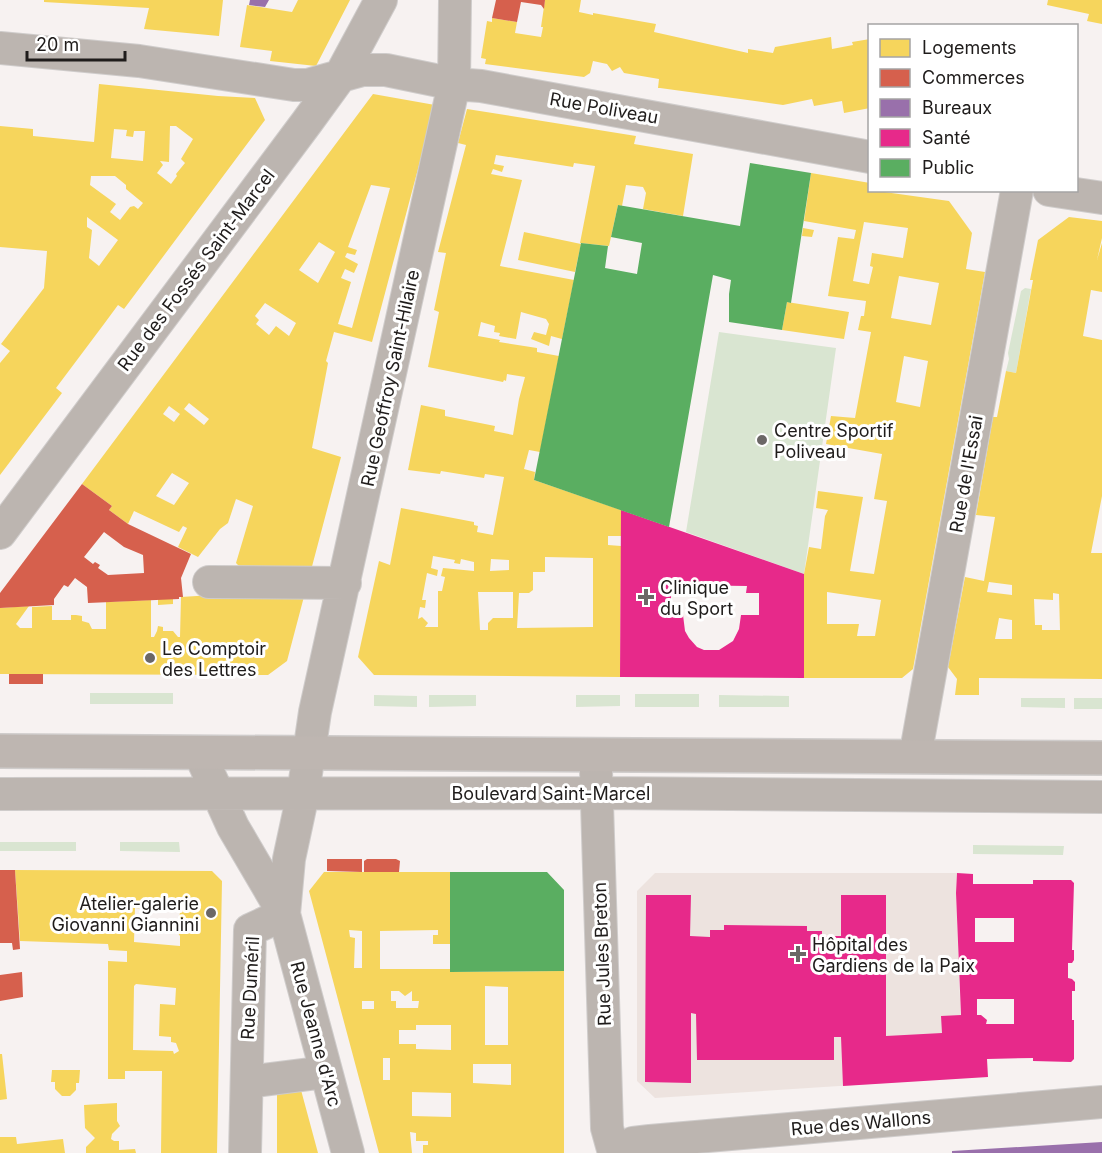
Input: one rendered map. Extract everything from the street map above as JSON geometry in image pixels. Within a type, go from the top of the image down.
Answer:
[{"type":"main road","name":"Boulevard Saint-Marcel","points":[[0,751],[1102,758]]},
{"type":"street","name":"Rue des Fossés Saint-Marcel","points":[[0,533],[339,78],[381,0]]},
{"type":"street","name":"Rue Geoffroy Saint-Hilaire","points":[[309,753],[315,712],[454,84],[455,0]]},
{"type":"street","name":"Rue Poliveau","points":[[0,48],[139,61],[294,85],[308,85],[362,70],[386,70],[868,157]]},
{"type":"street","name":"Rue de l'Essai","points":[[915,757],[975,470],[1017,192]]},
{"type":"street","points":[[1062,192],[1102,198]]},
{"type":"street","points":[[209,582],[345,583]]},
{"type":"street","name":"Rue Jeanne d'Arc","points":[[199,752],[216,792],[250,859],[284,915],[348,1153]]},
{"type":"street","name":"Rue Jeanne d'Arc","points":[[284,915],[289,859],[309,753]]},
{"type":"street","name":"Rue Jules Breton","points":[[596,755],[607,1128],[614,1153]]},
{"type":"street","name":"Boulevard Saint-Marcel","points":[[0,794],[216,792],[1102,796]]},
{"type":"street","name":"Rue Duméril","points":[[245,1153],[250,930],[284,915]]},
{"type":"street","points":[[247,1082],[326,1072]]},
{"type":"street","name":"Rue des Wallons","points":[[624,1153],[633,1143],[650,1141],[1102,1102]]},
{"type":"shaded area","name":"Hôpital des Gardiens de la Paix","points":[[655,873],[957,873],[963,1078],[655,1098],[637,1081],[637,891]]},
{"type":"green space","points":[[1025,288],[1031,289],[1016,373],[1006,371],[1021,291]]},
{"type":"green space","name":"Centre Sportif Poliveau","points":[[719,332],[836,348],[804,574],[686,532]]},
{"type":"green space","points":[[90,693],[173,693],[173,704],[90,704]]},
{"type":"green space","points":[[635,694],[699,694],[699,707],[635,707]]},
{"type":"green space","points":[[374,695],[417,696],[417,707],[374,706]]},
{"type":"green space","points":[[429,695],[476,695],[476,706],[429,707]]},
{"type":"green space","points":[[576,695],[620,695],[620,706],[576,707]]},
{"type":"green space","points":[[719,695],[789,696],[789,707],[719,707]]},
{"type":"green space","points":[[1021,698],[1065,698],[1065,708],[1021,707]]},
{"type":"green space","points":[[1074,698],[1102,698],[1102,709],[1074,709]]},
{"type":"green space","points":[[0,842],[76,842],[76,851],[0,851]]},
{"type":"green space","points":[[120,842],[179,842],[180,852],[120,851]]},
{"type":"green space","points":[[973,845],[1064,846],[1063,855],[973,854]]},
{"type":"building: Logements","points":[[44,0],[223,0],[219,36],[144,29],[149,8],[44,2]]},
{"type":"building: Logements","points":[[298,0],[350,0],[316,66],[270,61],[272,51],[240,47],[247,5],[292,12]]},
{"type":"building: Logements","points":[[545,0],[581,0],[579,12],[656,24],[654,32],[748,53],[748,49],[773,53],[775,47],[831,37],[832,49],[868,39],[868,108],[844,113],[842,101],[814,106],[812,99],[783,105],[658,88],[659,79],[624,73],[620,67],[612,71],[607,64],[593,61],[590,73],[584,77],[485,64],[486,59],[481,58],[487,21],[492,22],[492,18],[517,22],[515,33],[541,37],[543,27],[541,27]]},
{"type":"building: Logements","points":[[1048,0],[1102,0],[1102,24],[1087,21],[1089,14],[1047,5]]},
{"type":"building: Logements","points":[[99,84],[255,98],[265,120],[124,309],[118,305],[56,388],[62,393],[0,475],[0,363],[10,351],[1,344],[44,288],[47,251],[0,247],[0,126],[33,129],[33,136],[94,142]],"holes":[[[170,126],[176,126],[193,139],[181,159],[185,163],[171,184],[157,173],[163,165],[160,161],[169,162]],[[114,129],[127,130],[126,136],[133,137],[134,131],[145,131],[143,161],[111,158]],[[91,176],[115,176],[143,203],[138,209],[134,206],[130,207],[120,220],[110,212],[116,204],[90,185]],[[87,217],[118,240],[99,266],[89,258],[92,230],[87,227]]]},
{"type":"building: Logements","points":[[373,94],[435,105],[372,342],[334,332],[326,361],[328,363],[312,448],[341,457],[310,574],[239,566],[236,563],[253,506],[236,499],[228,523],[220,529],[198,557],[178,547],[187,528],[183,526],[179,532],[134,511],[128,524],[109,510],[112,506],[82,484]],"holes":[[[371,185],[390,188],[352,328],[338,324],[351,282],[341,278],[345,269],[354,273],[358,264],[345,257],[347,253],[355,255],[357,250],[348,247]],[[319,242],[335,252],[318,283],[299,270]],[[265,303],[296,323],[289,336],[276,326],[269,335],[256,324],[259,320],[255,316]],[[189,403],[209,419],[204,425],[184,409]],[[169,406],[180,414],[174,422],[163,414]],[[172,473],[189,483],[174,505],[156,496]]]},
{"type":"building: Logements","points":[[467,109],[636,136],[634,144],[693,154],[683,216],[643,209],[646,193],[643,187],[626,185],[622,206],[618,205],[609,246],[580,243],[595,166],[574,163],[573,167],[496,155],[494,164],[504,166],[502,172],[493,169],[491,174],[522,180],[500,266],[574,280],[562,339],[551,336],[549,346],[531,339],[534,332],[546,335],[549,324],[546,319],[521,312],[516,339],[499,336],[500,333],[494,332],[495,326],[481,322],[478,336],[537,348],[537,352],[559,356],[540,452],[529,450],[524,469],[535,472],[534,480],[621,510],[621,536],[608,536],[608,545],[621,546],[620,677],[374,675],[358,657],[379,561],[390,565],[401,508],[474,522],[474,525],[478,526],[477,532],[493,535],[504,477],[485,474],[484,478],[441,471],[440,474],[408,470],[421,405],[445,410],[445,416],[495,426],[494,431],[513,435],[525,377],[507,374],[506,381],[503,382],[428,367],[439,312],[434,310],[446,253],[438,252],[466,145],[458,143]],"holes":[[[433,556],[455,560],[454,563],[460,564],[461,559],[474,562],[474,571],[443,568],[441,576],[445,577],[442,591],[438,591],[438,627],[425,627],[428,623],[422,617],[418,619],[420,607],[425,608],[426,600],[422,600],[427,573],[437,576],[438,570],[431,568]],[[545,557],[593,558],[593,627],[517,628],[519,593],[529,593],[533,590],[533,572],[545,572]],[[491,559],[509,560],[509,570],[490,571]],[[478,592],[513,592],[513,618],[493,618],[488,623],[488,630],[480,630]]]},
{"type":"building: Logements","points":[[811,173],[868,183],[868,192],[884,192],[949,201],[972,233],[966,269],[985,272],[913,669],[902,678],[804,678],[804,574],[809,547],[821,549],[825,516],[828,510],[816,508],[818,491],[863,497],[850,571],[874,574],[887,501],[874,499],[882,454],[826,444],[831,416],[855,418],[871,332],[858,330],[861,316],[864,316],[866,301],[828,296],[838,237],[854,239],[856,230],[804,221]],"holes":[[[864,222],[908,228],[903,258],[872,253],[870,266],[873,267],[869,284],[853,281]],[[899,276],[939,283],[931,325],[891,318]],[[904,356],[928,361],[920,407],[896,402]],[[827,592],[881,600],[875,636],[857,636],[859,624],[827,624]]]},
{"type":"building: Logements","points":[[1069,217],[1102,221],[1102,238],[1097,260],[1102,243],[1102,292],[1091,290],[1083,336],[1102,340],[1102,496],[1091,553],[1102,553],[1102,679],[979,678],[979,695],[955,695],[957,679],[948,667],[965,577],[984,581],[995,517],[976,515],[993,417],[997,417],[1006,371],[1016,373],[1038,240]],"holes":[[[989,582],[1012,585],[1012,595],[987,592]],[[1053,593],[1059,594],[1060,630],[1042,630],[1042,625],[1035,625],[1034,599],[1053,600]],[[999,618],[1012,620],[1012,639],[995,639]]]},
{"type":"building: Logements","points":[[803,228],[814,230],[812,237],[802,236]]},
{"type":"building: Logements","points":[[524,232],[581,244],[575,272],[518,260]]},
{"type":"building: Logements","points":[[787,302],[849,312],[844,339],[782,330]]},
{"type":"building: Logements","points":[[306,589],[287,661],[268,675],[0,674],[0,608],[29,606],[16,624],[20,628],[32,628],[32,607],[52,606],[52,620],[71,620],[71,615],[82,616],[82,621],[89,623],[92,629],[106,629],[106,602],[151,600],[151,637],[154,637],[158,626],[163,627],[163,631],[173,631],[180,637],[181,597]]},
{"type":"building: Logements","points":[[158,599],[173,599],[173,604],[158,605]]},
{"type":"building: Logements","points":[[15,870],[212,871],[222,881],[217,1153],[161,1153],[162,1071],[125,1071],[125,1079],[108,1079],[108,961],[127,962],[127,951],[109,950],[108,944],[20,941]],"holes":[[[135,908],[180,912],[179,922],[175,929],[180,936],[180,946],[134,942]],[[136,984],[176,988],[175,1005],[160,1004],[159,1036],[171,1037],[171,1042],[176,1043],[179,1051],[174,1054],[173,1051],[133,1050],[134,986]]]},
{"type":"building: Logements","points":[[324,872],[450,872],[451,944],[433,944],[433,935],[438,935],[438,930],[380,931],[380,969],[451,969],[450,972],[564,971],[564,1153],[423,1153],[423,1145],[428,1145],[428,1141],[416,1141],[416,1133],[410,1132],[412,1153],[379,1153],[309,891]],"holes":[[[349,930],[362,931],[362,968],[354,968],[355,938],[350,937]],[[485,986],[508,987],[508,1045],[485,1045]],[[391,991],[399,991],[405,996],[412,991],[412,1001],[419,1001],[418,1008],[396,1008],[396,1001],[391,1001]],[[362,1001],[374,1001],[374,1009],[362,1009]],[[416,1025],[451,1025],[451,1050],[416,1049],[416,1044],[399,1044],[399,1030],[416,1030]],[[383,1058],[390,1058],[390,1080],[383,1080]],[[473,1064],[511,1064],[511,1085],[473,1083]],[[412,1092],[451,1093],[451,1117],[412,1116]]]},
{"type":"building: Logements","points":[[0,1054],[2,1054],[7,1099],[0,1100]]},
{"type":"building: Logements","points":[[52,1070],[80,1070],[79,1083],[76,1083],[76,1090],[70,1096],[62,1096],[55,1089],[55,1082],[51,1082]]},
{"type":"building: Logements","points":[[301,1090],[318,1153],[277,1153],[277,1093]]},
{"type":"building: Logements","points":[[117,1103],[117,1121],[120,1126],[112,1134],[111,1139],[119,1141],[119,1150],[135,1149],[136,1153],[86,1153],[86,1147],[95,1138],[85,1128],[84,1105]]},
{"type":"building: Logements","points":[[0,1137],[16,1137],[17,1144],[63,1139],[65,1153],[0,1153]]},
{"type":"building: Commerces","points":[[496,0],[545,0],[544,9],[541,5],[521,2],[517,22],[492,18]]},
{"type":"building: Commerces","points":[[82,484],[112,506],[109,510],[128,524],[191,554],[181,578],[183,597],[179,599],[88,603],[87,587],[75,578],[68,587],[64,585],[54,599],[54,605],[0,608],[0,593]],"holes":[[[104,532],[124,547],[143,555],[144,573],[108,575],[98,568],[100,565],[95,562],[93,564],[84,557]]]},
{"type":"building: Commerces","points":[[9,674],[43,674],[43,684],[9,684]]},
{"type":"building: Commerces","points":[[327,859],[362,859],[362,872],[327,871]]},
{"type":"building: Commerces","points":[[367,859],[396,859],[400,861],[399,872],[364,872],[364,861]]},
{"type":"building: Commerces","points":[[0,870],[15,870],[20,949],[13,950],[12,943],[0,943]]},
{"type":"building: Commerces","points":[[22,972],[23,997],[0,1001],[0,975]]},
{"type":"building: Bureaux","points":[[250,0],[269,0],[265,7],[249,5]]},
{"type":"building: Bureaux","points":[[1102,1142],[1102,1153],[952,1153],[952,1151]]},
{"type":"building: Santé","name":"Clinique du Sport","points":[[621,510],[804,574],[804,678],[620,677]],"holes":[[[678,585],[747,586],[746,593],[759,593],[759,615],[741,615],[739,629],[733,641],[719,650],[704,650],[697,647],[685,631],[683,615],[666,614],[667,601],[671,601],[671,593],[677,593]]]},
{"type":"building: Santé","points":[[957,873],[973,874],[973,884],[1033,884],[1033,880],[1071,880],[1074,883],[1072,950],[1074,950],[1074,960],[1068,963],[1068,978],[1075,982],[1075,991],[1072,991],[1074,1059],[1071,1062],[1033,1061],[1033,1058],[987,1059],[988,1077],[843,1086],[841,1037],[834,1037],[834,1060],[697,1060],[696,1014],[691,1013],[691,1083],[645,1082],[646,895],[691,895],[690,936],[710,937],[710,930],[724,930],[724,925],[807,926],[807,931],[822,931],[822,936],[841,936],[841,895],[886,895],[886,1036],[942,1033],[941,1016],[961,1015]],"holes":[[[975,918],[1014,918],[1014,942],[975,942]],[[977,999],[1014,999],[1014,1024],[986,1024],[987,1020],[977,1015]]]},
{"type":"building: Public","points":[[750,163],[811,173],[791,303],[787,302],[782,330],[729,322],[731,280],[713,275],[669,527],[534,480],[581,243],[608,246],[605,268],[637,274],[642,243],[611,237],[618,205],[740,226]]},
{"type":"building: Public","points":[[450,872],[547,872],[564,890],[564,971],[450,972]]},
{"type":"place","name":"Centre Sportif Poliveau","points":[[762,440]]},
{"type":"place","name":"Clinique du Sport","points":[[646,597]]},
{"type":"place","name":"Le Comptoir des Lettres","points":[[150,658]]},
{"type":"place","name":"Atelier-galerie Giovanni Giannini","points":[[211,913]]},
{"type":"place","name":"Hôpital des Gardiens de la Paix","points":[[798,954]]}]
